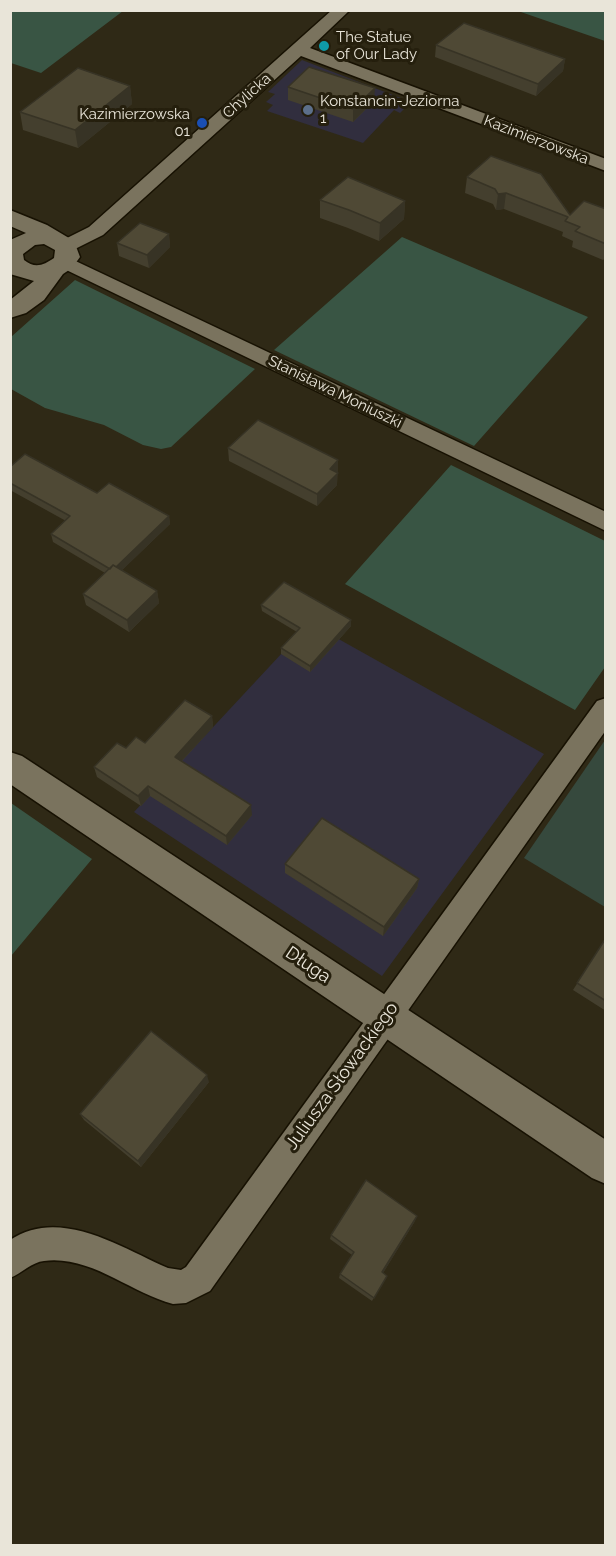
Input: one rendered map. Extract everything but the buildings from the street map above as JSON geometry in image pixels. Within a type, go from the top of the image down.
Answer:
[{"type":"street","name":"Chylicka","points":[[10,309],[20,306],[38,292],[48,280],[58,254],[96,231],[342,10]]},
{"type":"street","name":"Kazimierzowska","points":[[298,49],[606,166]]},
{"type":"street","points":[[10,217],[39,230],[58,254]]},
{"type":"street","points":[[10,290],[13,254],[31,239],[58,254]]},
{"type":"street","points":[[13,254],[35,273],[58,254]]},
{"type":"street","name":"Stanisława Moniuszki","points":[[58,254],[606,522]]},
{"type":"street","name":"Juliusza Słowackiego","points":[[10,1261],[22,1248],[47,1243],[79,1246],[167,1286],[185,1287],[198,1279],[606,709]]},
{"type":"street","name":"Długa","points":[[10,766],[606,1164]]},
{"type":"shaded area","points":[[302,60],[411,102],[400,113],[394,110],[363,143],[267,111],[273,105],[266,102],[275,94],[268,92]]},
{"type":"shaded area","points":[[310,623],[544,754],[382,976],[134,812]]},
{"type":"green space","points":[[11,10],[123,11],[41,73],[11,63]]},
{"type":"green space","points":[[518,11],[605,11],[605,41]]},
{"type":"green space","points":[[402,237],[588,317],[474,446],[274,350]]},
{"type":"green space","points":[[75,280],[255,369],[171,447],[161,449],[143,445],[104,425],[45,408],[11,389],[11,337]]},
{"type":"green space","points":[[451,465],[605,541],[605,667],[575,710],[345,584]]},
{"type":"green space","points":[[605,740],[605,907],[524,858]]},
{"type":"green space","points":[[11,803],[92,859],[11,956]]},
{"type":"place","name":"The Statue of Our Lady","points":[[324,46]]},
{"type":"place","name":"Konstancin-Jeziorna 1","points":[[308,110]]},
{"type":"place","name":"Kazimierzowska 01","points":[[202,123]]}]
